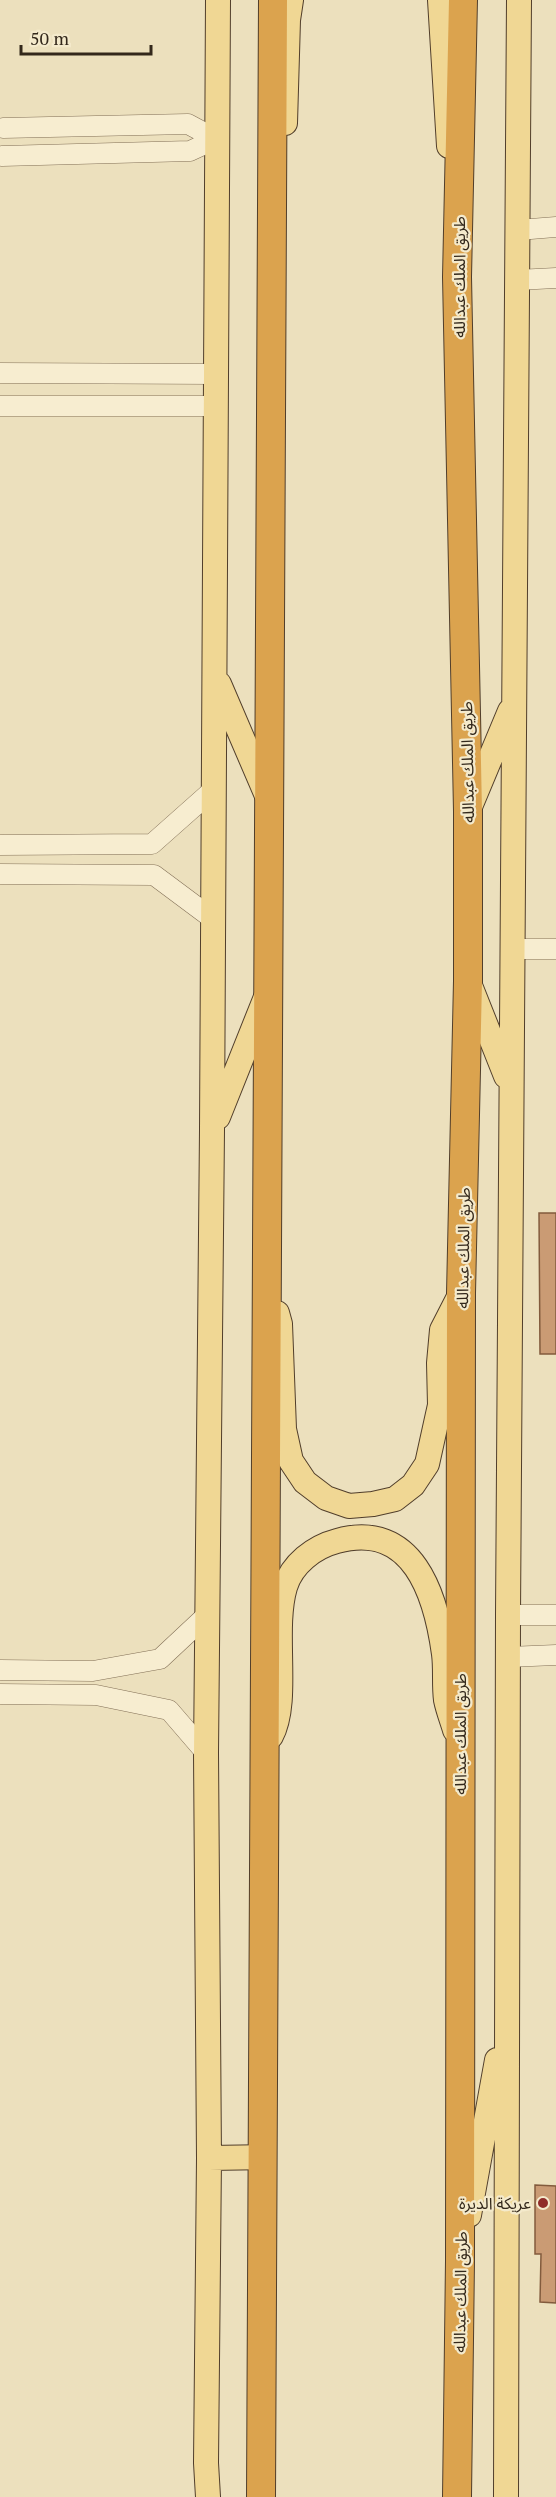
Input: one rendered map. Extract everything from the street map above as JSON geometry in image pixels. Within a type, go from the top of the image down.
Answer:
[{"type":"highway","points":[[261,2497],[273,0]]},
{"type":"highway","name":"طريق الملك عبدالله","points":[[457,2497],[460,2261],[461,1293],[468,981],[468,812],[457,277],[463,0]]},
{"type":"main road","points":[[207,2497],[209,2158],[206,1754],[213,1130],[218,0]]},
{"type":"main road","points":[[272,245],[281,168],[287,82],[288,20],[291,0]]},
{"type":"main road","points":[[440,0],[457,277]]},
{"type":"main road","points":[[506,2497],[507,1657],[519,0]]},
{"type":"main road","points":[[215,673],[269,802]]},
{"type":"main road","points":[[468,812],[514,700]]},
{"type":"main road","points":[[468,981],[511,1090]]},
{"type":"main road","points":[[213,1130],[268,992]]},
{"type":"main road","points":[[267,1276],[280,1324],[284,1429],[291,1461],[305,1482],[319,1493],[326,1498],[349,1506],[395,1499],[413,1485],[427,1464],[440,1405],[439,1363],[442,1330],[461,1293]]},
{"type":"main road","points":[[265,1748],[277,1726],[280,1622],[285,1587],[295,1568],[312,1551],[352,1536],[372,1537],[403,1552],[428,1585],[439,1623],[444,1657],[446,1701],[460,1744]]},
{"type":"main road","points":[[460,2261],[508,1997]]},
{"type":"main road","points":[[209,2158],[263,2157]]},
{"type":"street","points":[[188,124],[216,139],[190,151],[1,157],[2,125],[188,124]]},
{"type":"street","points":[[518,230],[556,227]]},
{"type":"street","points":[[517,280],[556,278]]},
{"type":"street","points":[[0,373],[216,374]]},
{"type":"street","points":[[0,406],[216,406]]},
{"type":"street","points":[[0,845],[152,844],[214,789]]},
{"type":"street","points":[[0,874],[154,875],[213,919]]},
{"type":"street","points":[[512,949],[556,949]]},
{"type":"street","points":[[0,1670],[93,1671],[160,1659],[207,1615]]},
{"type":"street","points":[[508,1615],[556,1615]]},
{"type":"street","points":[[507,1657],[556,1655]]},
{"type":"street","points":[[0,1694],[96,1695],[169,1710],[206,1754]]},
{"type":"building","points":[[539,1213],[556,1213],[556,1354],[540,1354]]},
{"type":"building","points":[[535,2185],[556,2186],[556,2303],[540,2302],[541,2254],[535,2254]]},
{"type":"place","name":"عريكة الديرة","points":[[543,2203]]}]
